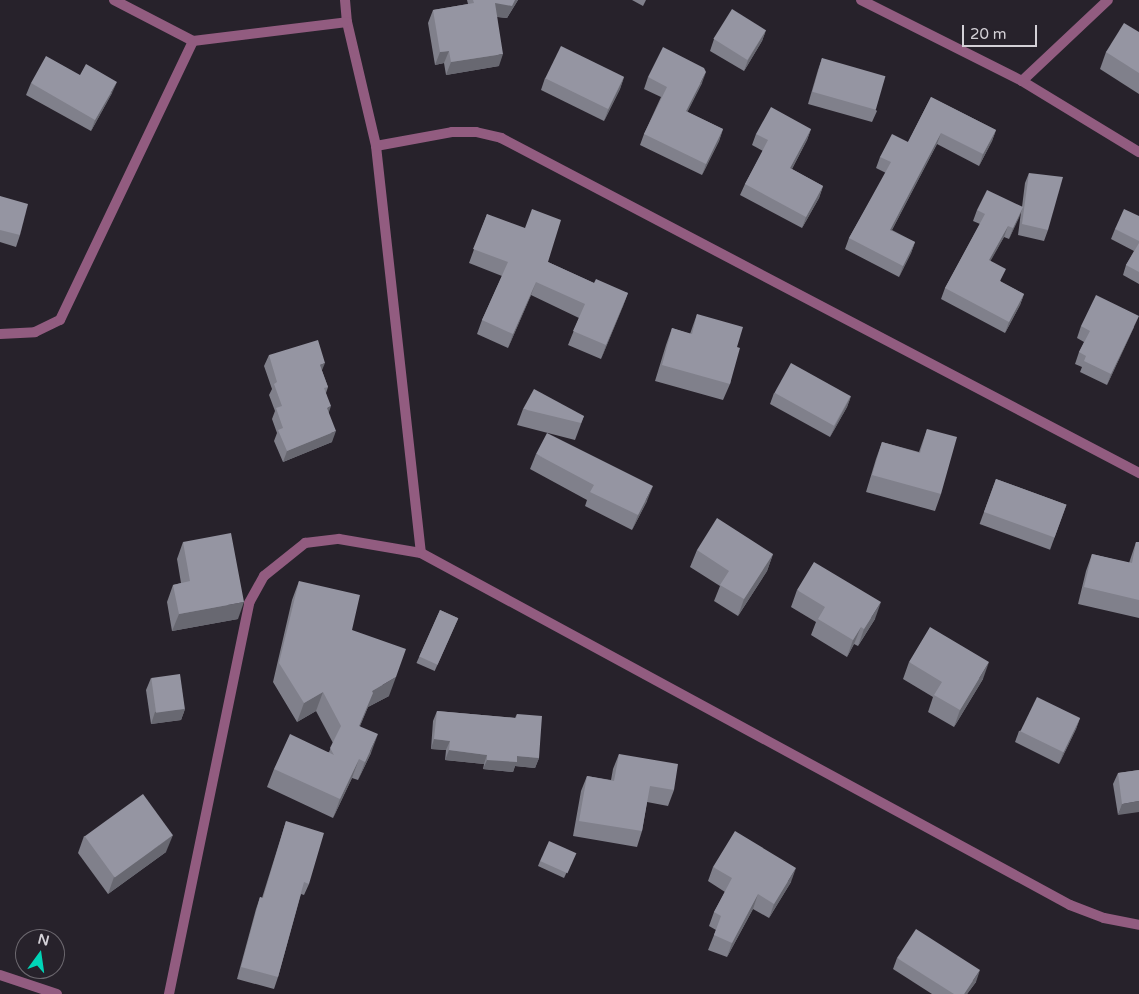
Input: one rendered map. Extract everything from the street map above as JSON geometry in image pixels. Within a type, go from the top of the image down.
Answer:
[{"type":"street","points":[[114,0],[193,41],[347,22]]},
{"type":"street","points":[[345,0],[347,22],[376,146],[421,554]]},
{"type":"street","points":[[861,0],[1022,82],[1139,152]]},
{"type":"street","points":[[1022,82],[1108,0]]},
{"type":"street","points":[[0,334],[35,332],[60,320],[193,41]]},
{"type":"street","points":[[376,146],[452,132],[476,132],[501,138],[1139,473]]},
{"type":"street","points":[[168,994],[248,603],[264,576],[305,543],[339,539],[421,554],[1070,905],[1104,918],[1139,925]]},
{"type":"street","points":[[0,975],[57,994]]},
{"type":"building","points":[[473,0],[515,0],[512,6],[495,3],[503,54],[451,62],[449,51],[440,52],[433,10],[474,3]]},
{"type":"building","points":[[732,9],[766,30],[747,60],[713,39]]},
{"type":"building","points":[[1124,23],[1139,32],[1139,73],[1106,52]]},
{"type":"building","points":[[561,46],[624,77],[608,109],[545,78]]},
{"type":"building","points":[[663,47],[704,68],[706,72],[686,111],[723,129],[706,164],[644,134],[667,87],[648,77]]},
{"type":"building","points":[[46,56],[80,75],[86,64],[117,82],[95,120],[31,83]]},
{"type":"building","points":[[822,58],[885,76],[876,110],[812,92]]},
{"type":"building","points":[[931,97],[996,130],[983,154],[941,133],[890,230],[915,242],[903,266],[849,238],[891,162],[880,157],[892,134],[908,142]]},
{"type":"building","points":[[771,107],[811,129],[790,168],[823,186],[806,217],[745,184],[768,140],[756,134]]},
{"type":"building","points":[[1029,173],[1063,177],[1048,230],[1022,224]]},
{"type":"building","points":[[987,190],[1023,207],[1013,228],[1008,226],[989,260],[1006,269],[1000,281],[1024,294],[1009,322],[945,288],[985,214],[977,210]]},
{"type":"building","points":[[0,196],[28,204],[20,235],[0,230]]},
{"type":"building","points":[[532,209],[561,220],[548,262],[594,283],[596,279],[628,293],[606,345],[573,331],[585,304],[536,282],[513,334],[482,320],[508,262],[473,249],[487,214],[525,228]]},
{"type":"building","points":[[1124,209],[1139,216],[1139,241],[1115,229]]},
{"type":"building","points":[[1139,243],[1139,272],[1126,265]]},
{"type":"building","points":[[1096,295],[1139,316],[1111,374],[1084,361],[1086,356],[1079,352],[1090,331],[1081,326]]},
{"type":"building","points":[[697,314],[743,327],[737,347],[740,348],[730,384],[662,365],[672,328],[692,334]]},
{"type":"building","points":[[318,340],[325,363],[320,365],[328,387],[324,388],[331,406],[327,408],[336,431],[287,451],[278,430],[283,428],[276,408],[282,406],[274,384],[277,382],[269,355]]},
{"type":"building","points":[[791,363],[850,396],[834,426],[775,393]]},
{"type":"building","points":[[534,389],[584,416],[581,423],[523,409]]},
{"type":"building","points":[[927,429],[957,437],[941,494],[872,475],[882,442],[920,453]]},
{"type":"building","points":[[547,433],[653,486],[638,515],[590,492],[594,485],[536,454]]},
{"type":"building","points":[[996,479],[1066,505],[1055,538],[984,512]]},
{"type":"building","points":[[717,518],[773,554],[744,599],[720,585],[729,571],[697,550]]},
{"type":"building","points":[[231,533],[244,602],[179,614],[173,585],[190,581],[183,542]]},
{"type":"building","points":[[1136,542],[1139,542],[1139,600],[1084,587],[1092,554],[1132,563]]},
{"type":"building","points":[[814,562],[881,602],[864,629],[861,627],[853,640],[818,619],[825,607],[797,590]]},
{"type":"building","points":[[299,581],[360,595],[352,630],[406,649],[396,677],[372,691],[373,693],[359,726],[378,734],[365,762],[359,759],[340,799],[274,769],[290,734],[334,755],[330,748],[341,726],[323,692],[304,703],[279,663]]},
{"type":"building","points":[[440,610],[458,618],[438,665],[419,657]]},
{"type":"building","points":[[930,627],[989,662],[960,710],[934,695],[942,682],[909,662]]},
{"type":"building","points":[[180,674],[185,709],[156,713],[151,678]]},
{"type":"building","points":[[1037,697],[1080,718],[1063,752],[1020,731]]},
{"type":"building","points":[[437,711],[516,718],[517,714],[542,716],[539,758],[517,756],[517,762],[487,760],[487,755],[449,750],[450,741],[434,739]]},
{"type":"building","points":[[619,754],[678,764],[674,790],[650,786],[642,831],[579,821],[587,776],[614,781]]},
{"type":"building","points":[[1139,770],[1139,801],[1122,804],[1118,773]]},
{"type":"building","points":[[143,794],[173,835],[115,878],[85,836]]},
{"type":"building","points":[[286,821],[324,833],[309,884],[304,882],[278,977],[241,967],[260,897],[263,898]]},
{"type":"building","points":[[735,831],[796,868],[774,904],[758,894],[732,943],[714,935],[721,916],[714,912],[732,878],[713,867]]},
{"type":"building","points":[[549,841],[576,853],[567,873],[540,861]]},
{"type":"building","points":[[916,929],[980,970],[964,994],[954,994],[897,958]]}]
